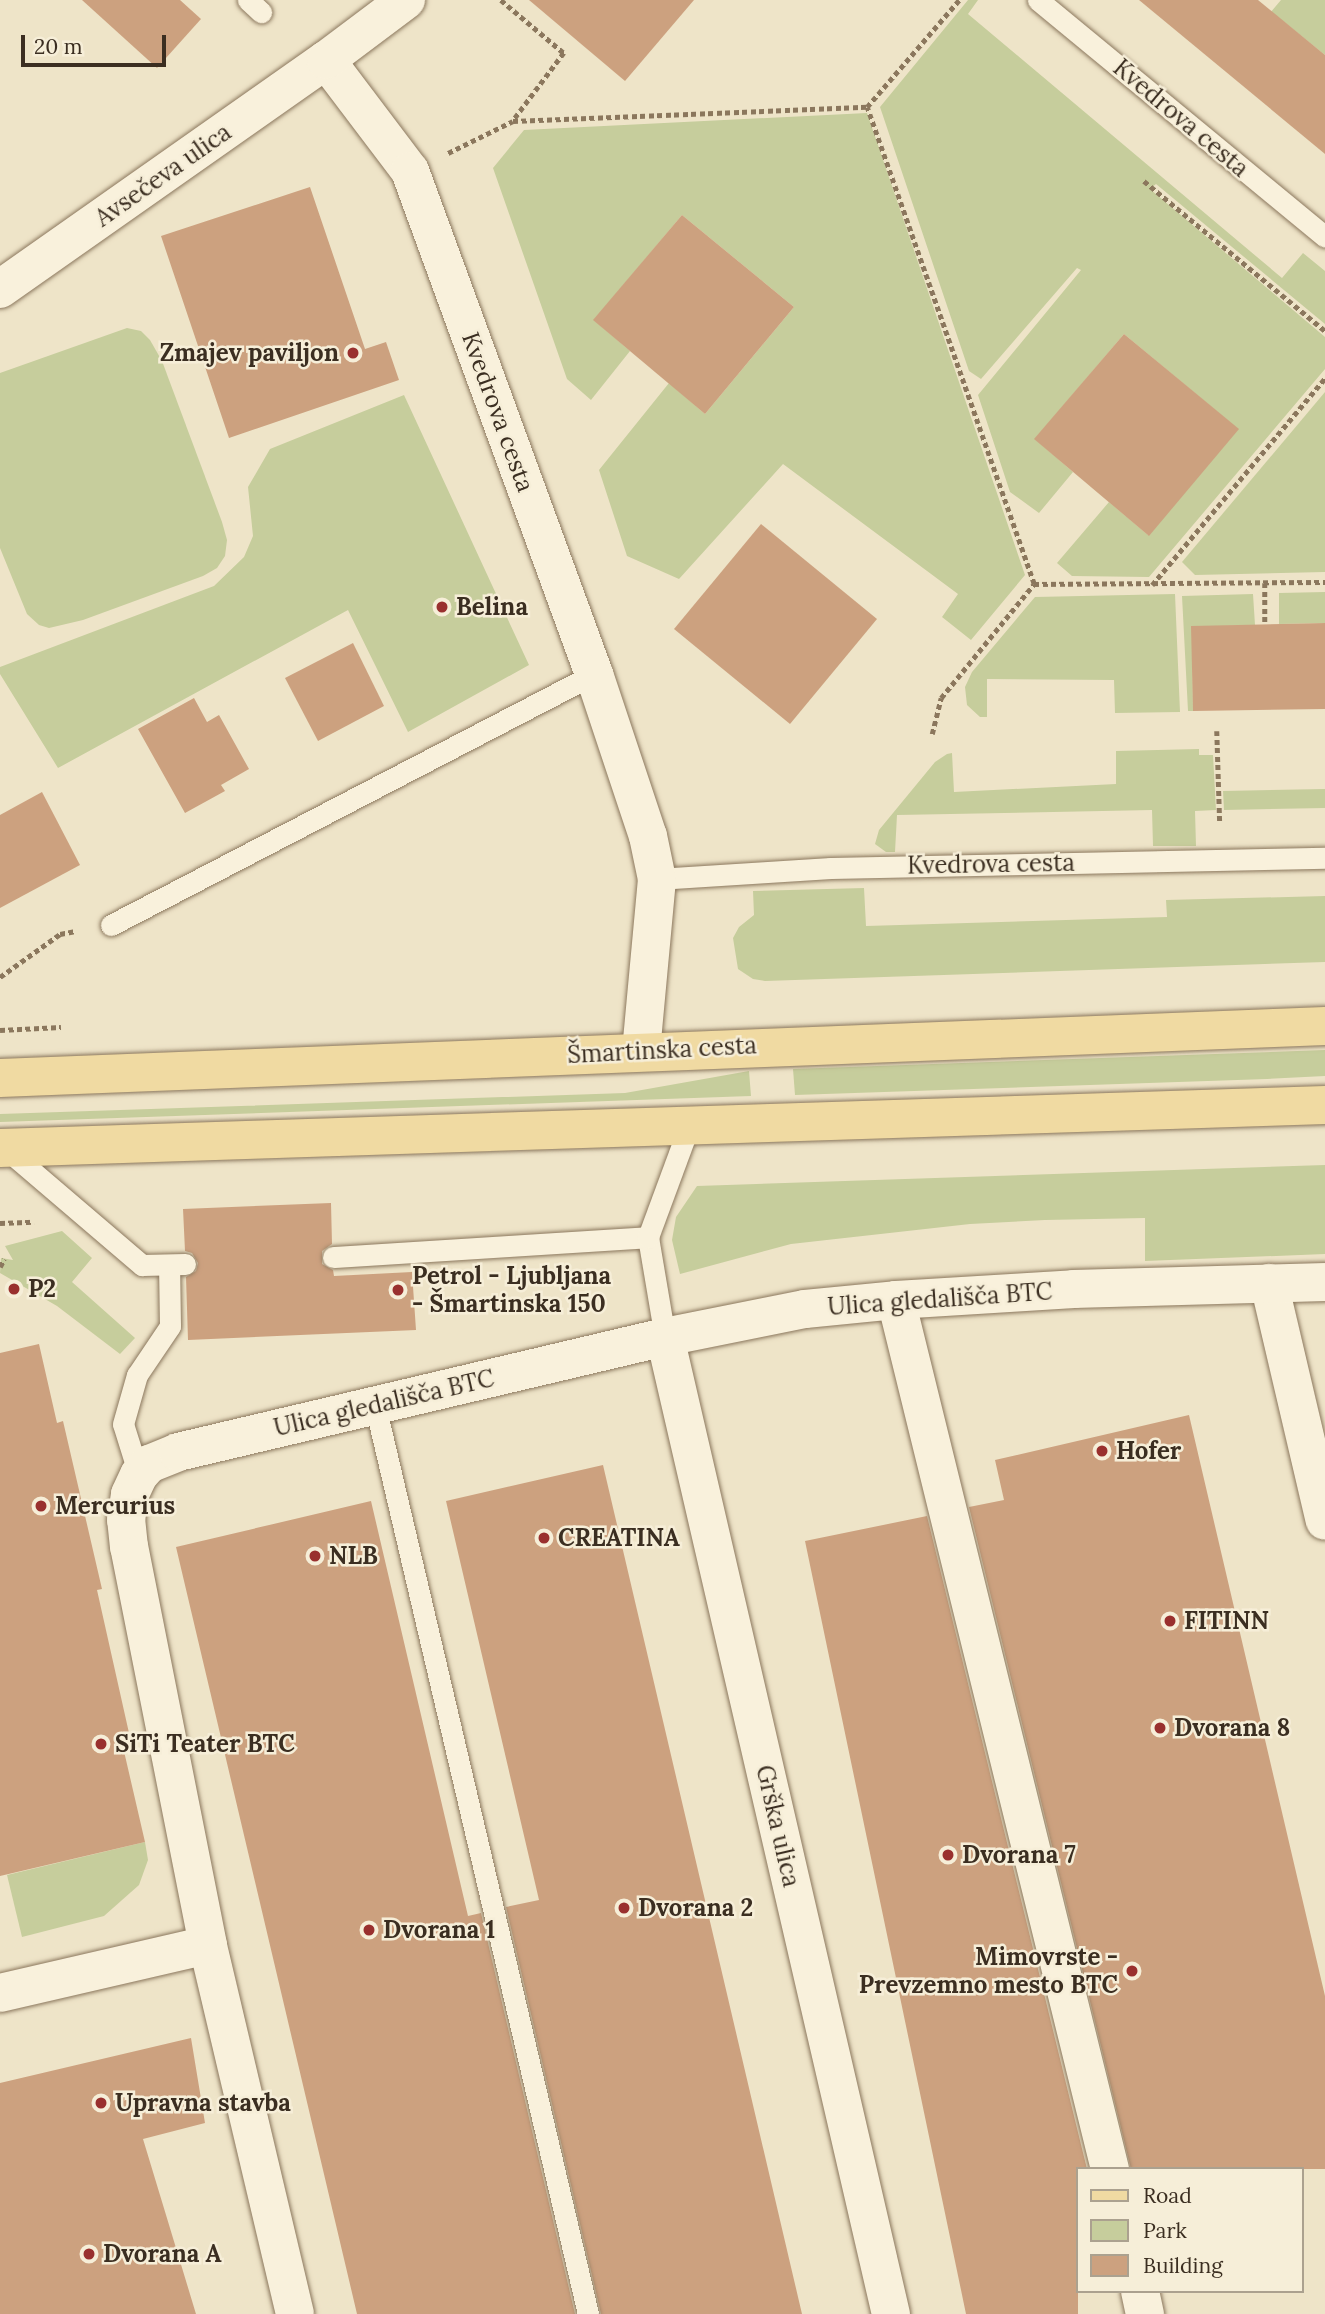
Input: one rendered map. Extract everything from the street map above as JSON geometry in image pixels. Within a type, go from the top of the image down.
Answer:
[{"type":"main road","name":"Šmartinska cesta","points":[[0,1078],[641,1050],[1325,1026]]},
{"type":"main road","points":[[2,1148],[1325,1105]]},
{"type":"street","points":[[326,60],[406,0]]},
{"type":"street","name":"Kvedrova cesta","points":[[326,60],[410,172],[594,674],[648,836],[657,879],[641,1050]]},
{"type":"street","name":"Avsečeva ulica","points":[[0,289],[326,60]]},
{"type":"street","name":"Ulica gledališča BTC","points":[[139,1475],[160,1458],[178,1452],[665,1337],[794,1311],[896,1300],[1325,1282]]},
{"type":"street","points":[[1269,1283],[1325,1521]]},
{"type":"street","points":[[896,1300],[1110,2167]]},
{"type":"street","name":"Grška ulica","points":[[665,1337],[891,2314]]},
{"type":"street","points":[[139,1475],[130,1494],[127,1534],[208,1945],[295,2314]]},
{"type":"street","points":[[0,1993],[208,1945]]},
{"type":"street","points":[[1140,2293],[1145,2314]]},
{"type":"lane","name":"Kvedrova cesta","points":[[1038,0],[1325,237]]},
{"type":"lane","points":[[111,925],[594,674]]},
{"type":"lane","name":"Kvedrova cesta","points":[[657,879],[844,867],[1325,858]]},
{"type":"lane","points":[[665,1337],[648,1237],[689,1126]]},
{"type":"lane","points":[[2,1148],[142,1265],[177,1265],[170,1326],[137,1375],[123,1424],[139,1475]]},
{"type":"lane","points":[[333,1257],[648,1237]]},
{"type":"lane","points":[[374,1405],[588,2314]]},
{"type":"path","points":[[501,0],[564,53],[513,121]]},
{"type":"path","points":[[410,172],[513,121],[867,107],[959,0]]},
{"type":"path","points":[[867,107],[1034,584]]},
{"type":"path","points":[[1144,181],[1325,331]]},
{"type":"path","points":[[1152,586],[1325,378]]},
{"type":"path","points":[[1034,584],[1152,586],[1325,582]]},
{"type":"path","points":[[1265,583],[1265,625]]},
{"type":"path","points":[[932,734],[941,698],[1034,584]]},
{"type":"path","points":[[1217,731],[1220,809]]},
{"type":"path","points":[[0,977],[60,934],[111,925]]},
{"type":"path","points":[[0,1223],[37,1222]]},
{"type":"path","points":[[0,1267],[4,1259]]},
{"type":"green space","points":[[968,0],[978,0],[968,14],[1282,278],[1303,253],[1325,271],[1325,324],[1156,184],[1150,189],[1325,337],[1325,369],[1149,577],[1072,576],[1057,563],[1109,502],[1148,535],[1238,429],[1124,334],[1035,439],[1073,472],[1039,513],[1010,492],[978,395],[1081,270],[1077,268],[981,379],[969,371],[880,107]]},
{"type":"green space","points":[[1281,0],[1325,0],[1325,55],[1283,21],[1264,20]]},
{"type":"green space","points":[[867,113],[1025,575],[971,640],[942,617],[958,594],[783,464],[679,579],[627,556],[599,470],[669,383],[705,414],[794,307],[682,215],[594,320],[630,351],[591,400],[567,379],[493,168],[524,130]]},
{"type":"green space","points":[[127,328],[141,331],[150,340],[162,361],[222,522],[227,540],[225,556],[217,568],[203,576],[83,620],[49,628],[39,625],[27,614],[0,548],[0,373]]},
{"type":"green space","points":[[1325,392],[1325,572],[1195,575],[1182,562]]},
{"type":"green space","points":[[404,395],[529,665],[408,732],[348,610],[58,768],[0,674],[0,667],[214,586],[244,557],[253,536],[248,487],[270,449]]},
{"type":"green space","points":[[1325,592],[1325,623],[1279,624],[1279,593]]},
{"type":"green space","points":[[1175,594],[1180,712],[1115,713],[1114,680],[987,679],[987,717],[980,717],[967,705],[965,687],[972,672],[1035,597]]},
{"type":"green space","points":[[1253,594],[1255,625],[1192,627],[1193,711],[1188,711],[1182,596]]},
{"type":"green space","points":[[1199,749],[1199,755],[1213,755],[1216,810],[1195,811],[1196,846],[1153,846],[1152,810],[897,815],[895,852],[886,852],[875,844],[879,830],[935,762],[947,754],[952,753],[954,792],[1116,784],[1116,751]]},
{"type":"green space","points":[[1325,789],[1325,808],[1224,810],[1223,791]]},
{"type":"green space","points":[[864,888],[866,926],[1167,917],[1166,900],[1325,896],[1325,962],[765,981],[753,979],[738,969],[733,938],[739,927],[754,915],[753,891]]},
{"type":"green space","points":[[1325,1050],[1325,1076],[1267,1079],[795,1095],[793,1069]]},
{"type":"green space","points":[[749,1071],[751,1096],[0,1122],[0,1114],[625,1093]]},
{"type":"green space","points":[[1325,1165],[1325,1254],[1145,1261],[1145,1218],[1045,1220],[970,1224],[791,1244],[680,1274],[672,1240],[676,1217],[697,1186]]},
{"type":"green space","points":[[62,1231],[92,1258],[72,1282],[135,1338],[120,1354],[57,1306],[0,1273],[1,1258],[13,1260],[5,1246]]},
{"type":"green space","points":[[145,1842],[148,1860],[139,1885],[104,1916],[22,1937],[7,1875]]},
{"type":"building","points":[[82,0],[180,0],[201,19],[157,68]]},
{"type":"building","points":[[529,0],[694,0],[625,81]]},
{"type":"building","points":[[1139,0],[1258,0],[1325,55],[1325,154]]},
{"type":"building","points":[[310,187],[365,349],[386,342],[399,380],[229,438],[161,236]]},
{"type":"building","points":[[682,215],[794,307],[705,414],[593,320]]},
{"type":"building","points":[[1124,334],[1239,429],[1149,536],[1034,439]]},
{"type":"building","points":[[761,524],[877,619],[790,724],[674,629]]},
{"type":"building","points":[[1325,623],[1325,709],[1193,711],[1191,626]]},
{"type":"building","points":[[353,643],[384,706],[318,741],[285,678]]},
{"type":"building","points":[[194,698],[207,722],[219,715],[249,769],[221,785],[225,791],[185,813],[138,729]]},
{"type":"building","points":[[42,792],[80,865],[0,908],[0,815]]},
{"type":"building","points":[[331,1203],[332,1244],[322,1251],[322,1264],[333,1270],[334,1276],[412,1272],[416,1330],[188,1340],[186,1277],[196,1271],[198,1263],[192,1253],[185,1251],[183,1209]]},
{"type":"building","name":"Mercurius","points":[[39,1344],[57,1423],[63,1421],[102,1589],[97,1590],[129,1733],[120,1734],[145,1842],[0,1876],[0,1353]]},
{"type":"building","name":"Dvorana 8","points":[[1189,1415],[1325,1996],[1325,2169],[1131,2167],[969,1507],[1004,1500],[995,1460]]},
{"type":"building","name":"Dvorana 2","points":[[603,1465],[802,2314],[601,2314],[506,1907],[539,1900],[446,1501]]},
{"type":"building","name":"Dvorana 1","points":[[371,1501],[468,1916],[481,1913],[575,2314],[357,2314],[176,1547]]},
{"type":"building","name":"Dvorana 7","points":[[927,1516],[1087,2167],[1076,2167],[1078,2314],[966,2314],[805,1541]]},
{"type":"building","points":[[191,2038],[205,2123],[143,2139],[196,2314],[0,2314],[0,2083]]},
{"type":"place","name":"Zmajev paviljon","points":[[353,353]]},
{"type":"place","name":"Belina","points":[[442,607]]},
{"type":"place","name":"P2","points":[[14,1289]]},
{"type":"place","name":"Petrol - Ljubljana - Šmartinska 150","points":[[398,1290]]},
{"type":"place","name":"Hofer","points":[[1102,1451]]},
{"type":"place","name":"Mercurius","points":[[41,1506]]},
{"type":"place","name":"CREATINA","points":[[544,1538]]},
{"type":"place","name":"NLB","points":[[315,1556]]},
{"type":"place","name":"FITINN","points":[[1170,1621]]},
{"type":"place","name":"Dvorana 8","points":[[1160,1728]]},
{"type":"place","name":"SiTi Teater BTC","points":[[101,1744]]},
{"type":"place","name":"Dvorana 7","points":[[948,1855]]},
{"type":"place","name":"Dvorana 2","points":[[624,1908]]},
{"type":"place","name":"Dvorana 1","points":[[369,1930]]},
{"type":"place","name":"Mimovrste - Prevzemno mesto BTC","points":[[1132,1971]]},
{"type":"place","name":"Upravna stavba","points":[[101,2103]]},
{"type":"place","name":"Dvorana A","points":[[89,2254]]}]
